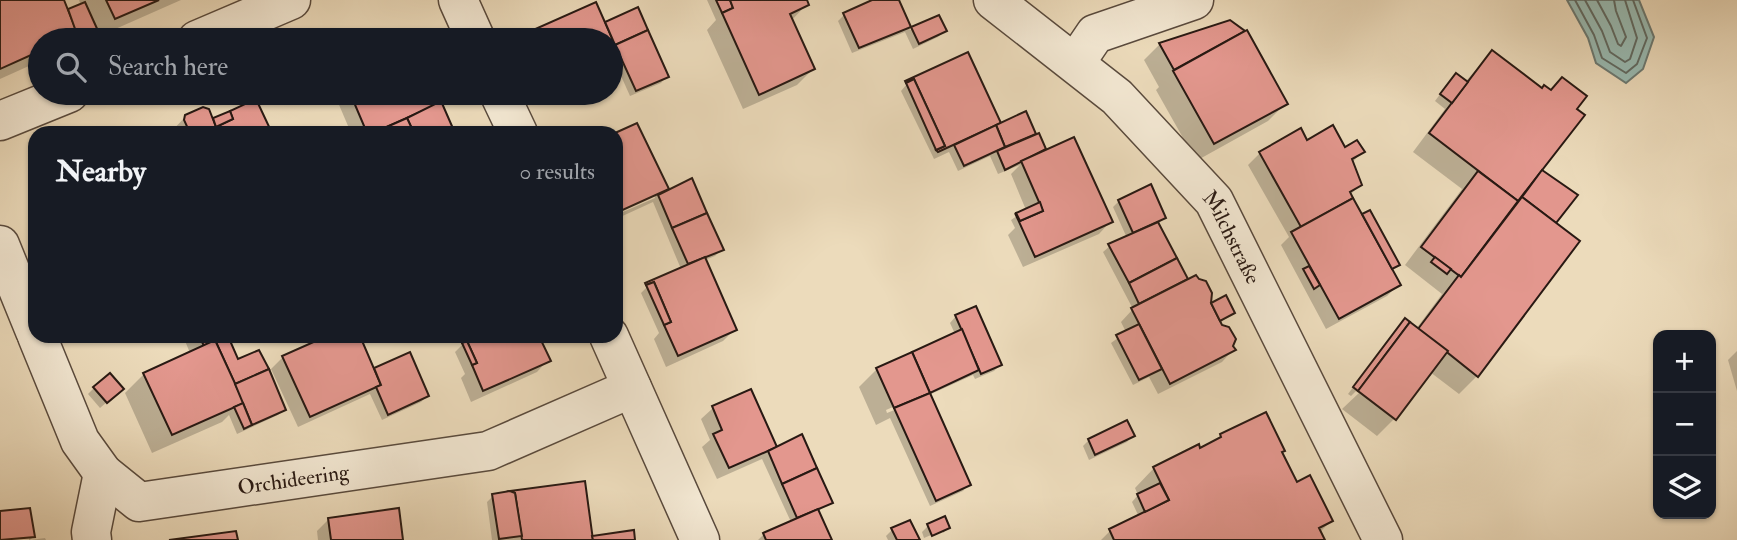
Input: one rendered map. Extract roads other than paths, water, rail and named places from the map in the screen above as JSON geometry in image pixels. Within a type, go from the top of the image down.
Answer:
[{"type":"street","points":[[225,28],[291,0]]},
{"type":"street","points":[[458,0],[471,28]]},
{"type":"street","name":"Milchstraße","points":[[993,0],[1076,62],[1117,97],[1214,201],[1383,540]]},
{"type":"street","points":[[1076,62],[1096,34],[1194,0]]},
{"type":"street","points":[[0,121],[39,105]]},
{"type":"street","points":[[504,105],[514,126]]},
{"type":"street","points":[[0,245],[28,314]]},
{"type":"street","name":"Orchideering","points":[[40,343],[80,441],[103,473],[139,502],[488,452],[632,388]]},
{"type":"street","points":[[612,343],[700,540]]},
{"type":"street","points":[[92,540],[91,532],[103,473]]},
{"type":"water","points":[[1567,0],[1639,0],[1654,37],[1643,69],[1626,83],[1596,63],[1588,38]]}]
